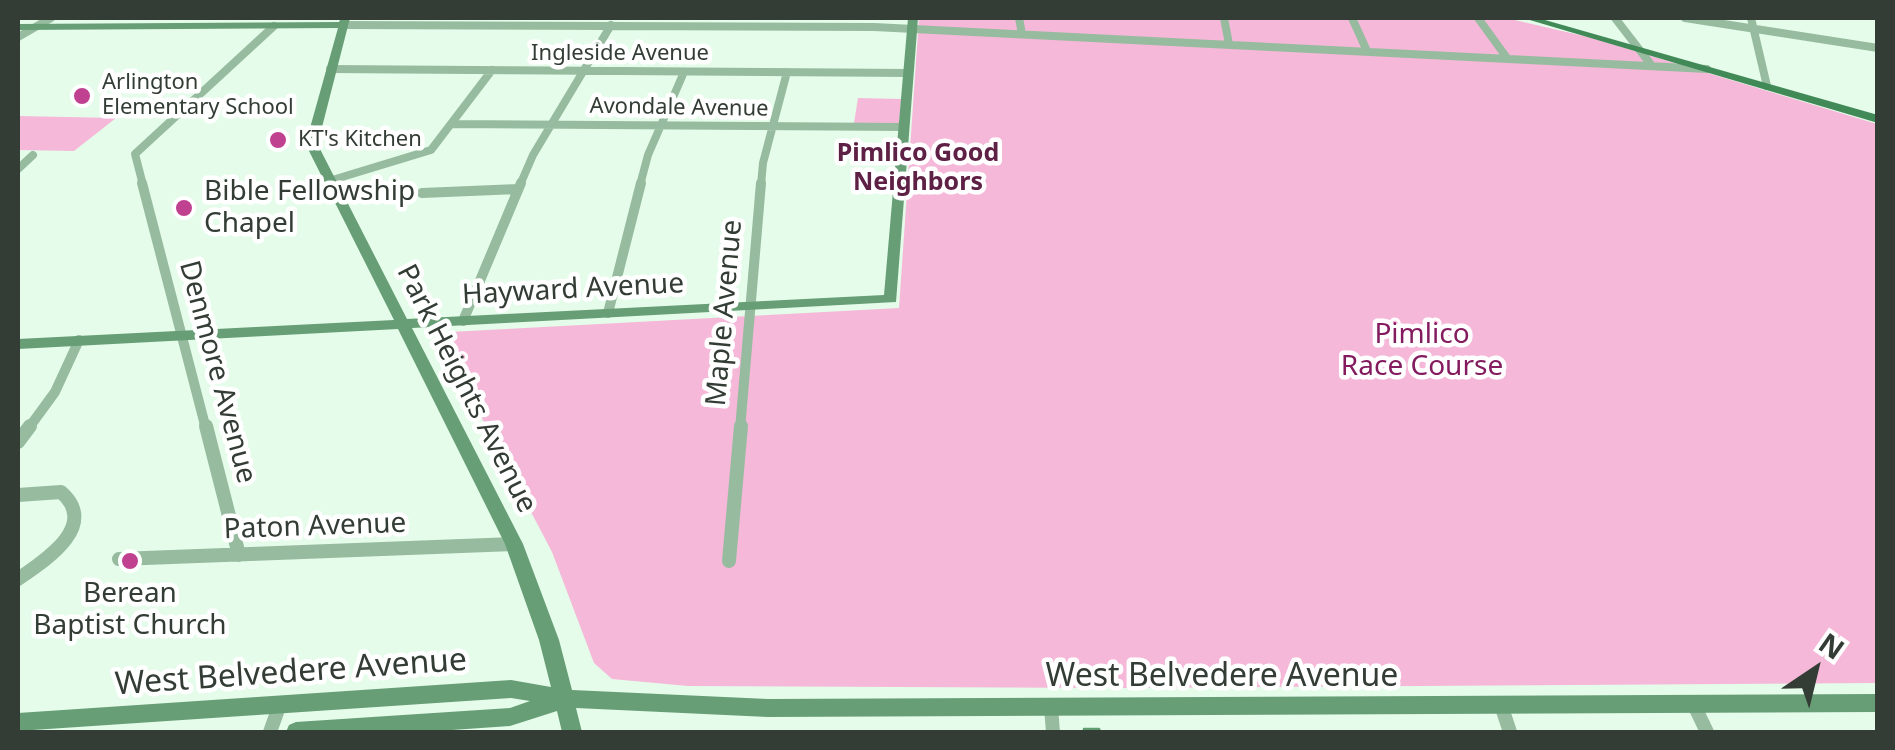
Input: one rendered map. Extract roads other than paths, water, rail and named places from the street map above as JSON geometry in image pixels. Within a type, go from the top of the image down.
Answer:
[{"type":"main road","points":[[1528,18],[1632,42],[1878,110]]},
{"type":"main road","points":[[1560,18],[1878,119]]},
{"type":"main road","points":[[18,26],[274,26],[344,21]]},
{"type":"main road","name":"Park Heights Avenue","points":[[344,21],[314,136],[315,151],[514,544],[567,699],[572,732]]},
{"type":"main road","points":[[905,127],[912,23]]},
{"type":"main road","name":"Hayward Avenue","points":[[18,344],[891,299],[905,127]]},
{"type":"main road","name":"West Belvedere Avenue","points":[[18,722],[511,689],[567,699],[768,708],[1878,703]]},
{"type":"main road","name":"West Belvedere Avenue","points":[[296,732],[510,717],[567,699]]},
{"type":"street","points":[[18,38],[51,18]]},
{"type":"street","points":[[161,26],[172,18]]},
{"type":"street","points":[[1019,18],[1022,34]]},
{"type":"street","points":[[1224,18],[1229,44]]},
{"type":"street","points":[[1352,18],[1366,51]]},
{"type":"street","points":[[1478,18],[1507,58]]},
{"type":"street","points":[[1615,18],[1652,66]]},
{"type":"street","points":[[1685,18],[1878,48]]},
{"type":"street","points":[[1751,18],[1766,81]]},
{"type":"street","points":[[344,21],[912,23],[1022,34],[1711,69]]},
{"type":"street","points":[[463,320],[550,124],[611,24]]},
{"type":"street","name":"Denmore Avenue","points":[[240,555],[135,154],[274,26]]},
{"type":"street","name":"Ingleside Avenue","points":[[330,69],[910,73]]},
{"type":"street","points":[[329,181],[427,152],[492,70]]},
{"type":"street","points":[[608,313],[648,155],[684,72]]},
{"type":"street","name":"Maple Avenue","points":[[729,561],[763,163],[787,72]]},
{"type":"street","name":"Avondale Avenue","points":[[452,124],[905,127]]},
{"type":"street","points":[[18,169],[33,156]]},
{"type":"street","points":[[422,194],[518,189]]},
{"type":"street","points":[[18,442],[55,392],[79,340]]},
{"type":"street","points":[[18,495],[62,492],[69,499],[74,526],[61,549],[18,580]]},
{"type":"street","name":"Paton Avenue","points":[[119,560],[514,544]]},
{"type":"street","points":[[1692,703],[1707,732]]},
{"type":"street","points":[[270,732],[280,704]]},
{"type":"street","points":[[1501,705],[1510,732]]},
{"type":"street","points":[[1051,708],[1053,732]]},
{"type":"place","name":"Arlington Elementary School","points":[[82,96]]},
{"type":"place","name":"KT's Kitchen","points":[[278,140]]},
{"type":"place","name":"Bible Fellowship Chapel","points":[[184,208]]},
{"type":"place","name":"Berean Baptist Church","points":[[130,561]]},
{"type":"district","name":"Pimlico Good Neighbors","points":[[918,168]]},
{"type":"park label","name":"Pimlico Race Course","points":[[1422,351]]}]
